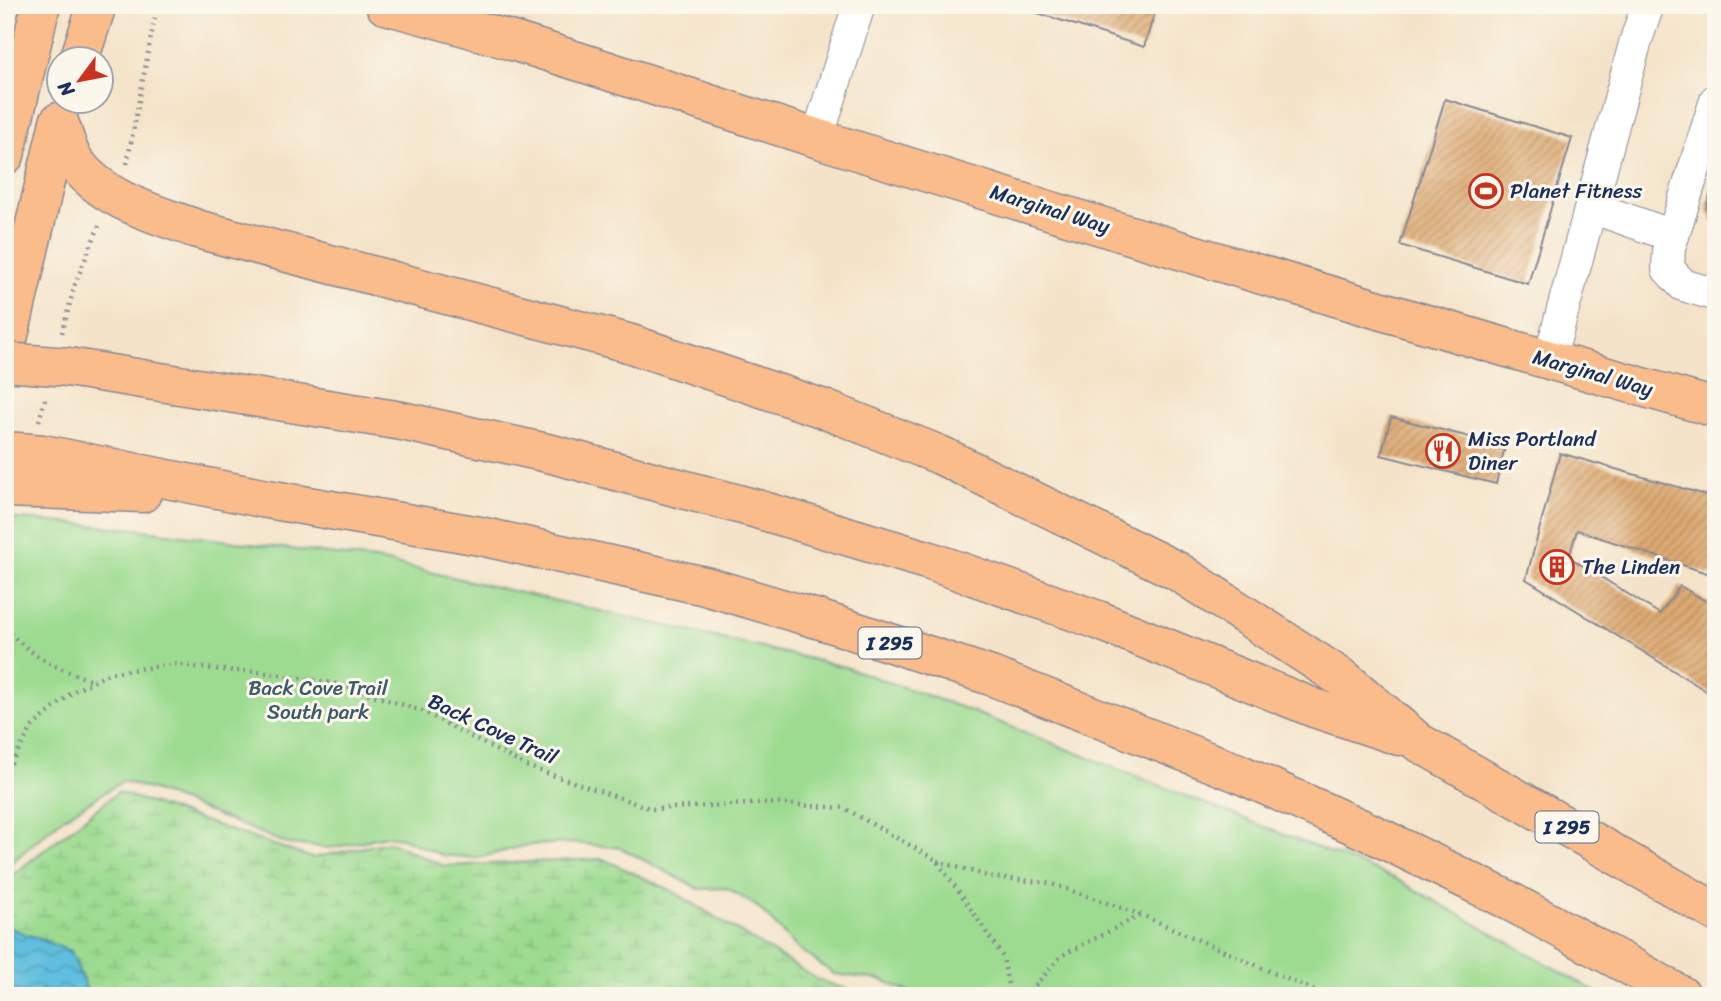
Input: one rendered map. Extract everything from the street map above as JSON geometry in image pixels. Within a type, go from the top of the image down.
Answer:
[{"type":"main road","points":[[5,155],[11,109],[41,5]]},
{"type":"main road","points":[[84,46],[97,5]]},
{"type":"main road","name":"Marginal Way","points":[[396,7],[468,15],[817,139],[1549,361],[1716,408]]},
{"type":"main road","points":[[5,352],[61,116]]},
{"type":"main road","points":[[63,116],[74,160],[91,180],[112,196],[148,211],[197,229],[628,343],[824,409],[940,455],[1177,571],[1345,680],[1418,743]]},
{"type":"main road","name":"I 295","points":[[5,362],[68,367],[402,421],[552,454],[757,509],[930,561],[1098,620],[1314,708],[1418,743],[1716,912]]},
{"type":"main road","name":"I 295","points":[[5,451],[28,477],[262,498],[480,536],[705,586],[821,620],[991,676],[1238,773],[1371,833],[1502,897],[1682,996]]},
{"type":"street","points":[[817,139],[859,5]]},
{"type":"street","points":[[1549,361],[1636,40],[1648,5]]},
{"type":"street","points":[[1716,100],[1669,248],[1668,269],[1683,285],[1716,295]]},
{"type":"street","points":[[1591,207],[1673,236]]},
{"type":"path","points":[[129,159],[157,5]]},
{"type":"path","points":[[5,628],[53,667],[93,681]]},
{"type":"path","name":"Back Cove Trail","points":[[5,783],[5,773],[33,726],[74,691],[110,673],[174,664],[221,670],[260,671],[338,684],[422,711],[526,766],[652,809],[767,803],[844,808],[936,860],[1003,957],[1010,996]]},
{"type":"path","points":[[936,860],[991,877],[1049,883],[1142,915],[1326,996]]},
{"type":"path","points":[[1026,996],[1061,957],[1142,915]]},
{"type":"green space","name":"Back Cove Trail South park","points":[[5,518],[137,529],[382,561],[845,667],[963,708],[1394,878],[1604,996],[918,996],[882,980],[834,974],[796,947],[759,908],[727,888],[699,889],[621,848],[575,843],[527,845],[478,858],[442,855],[402,838],[385,836],[332,848],[288,844],[156,791],[123,781],[63,818],[5,868]]},
{"type":"green space","points":[[118,792],[312,858],[389,842],[444,866],[603,859],[674,892],[818,980],[867,996],[5,996],[5,881]]},
{"type":"water","points":[[5,926],[71,951],[89,996],[5,996]]},
{"type":"building","points":[[1013,5],[1157,5],[1144,47]]},
{"type":"building","name":"Planet Fitness","points":[[1445,99],[1572,138],[1528,284],[1400,245]]},
{"type":"building","points":[[1716,180],[1716,228],[1706,208]]},
{"type":"building","name":"Miss Portland Diner","points":[[1391,417],[1505,446],[1496,484],[1381,455]]},
{"type":"building","name":"The Linden","points":[[1560,453],[1716,498],[1716,576],[1577,530],[1569,557],[1660,614],[1680,586],[1716,607],[1716,697],[1526,579]]},
{"type":"place","name":"Planet Fitness","points":[[1486,191]]},
{"type":"place","name":"Miss Portland Diner","points":[[1443,451]]},
{"type":"place","name":"The Linden","points":[[1557,567]]}]
